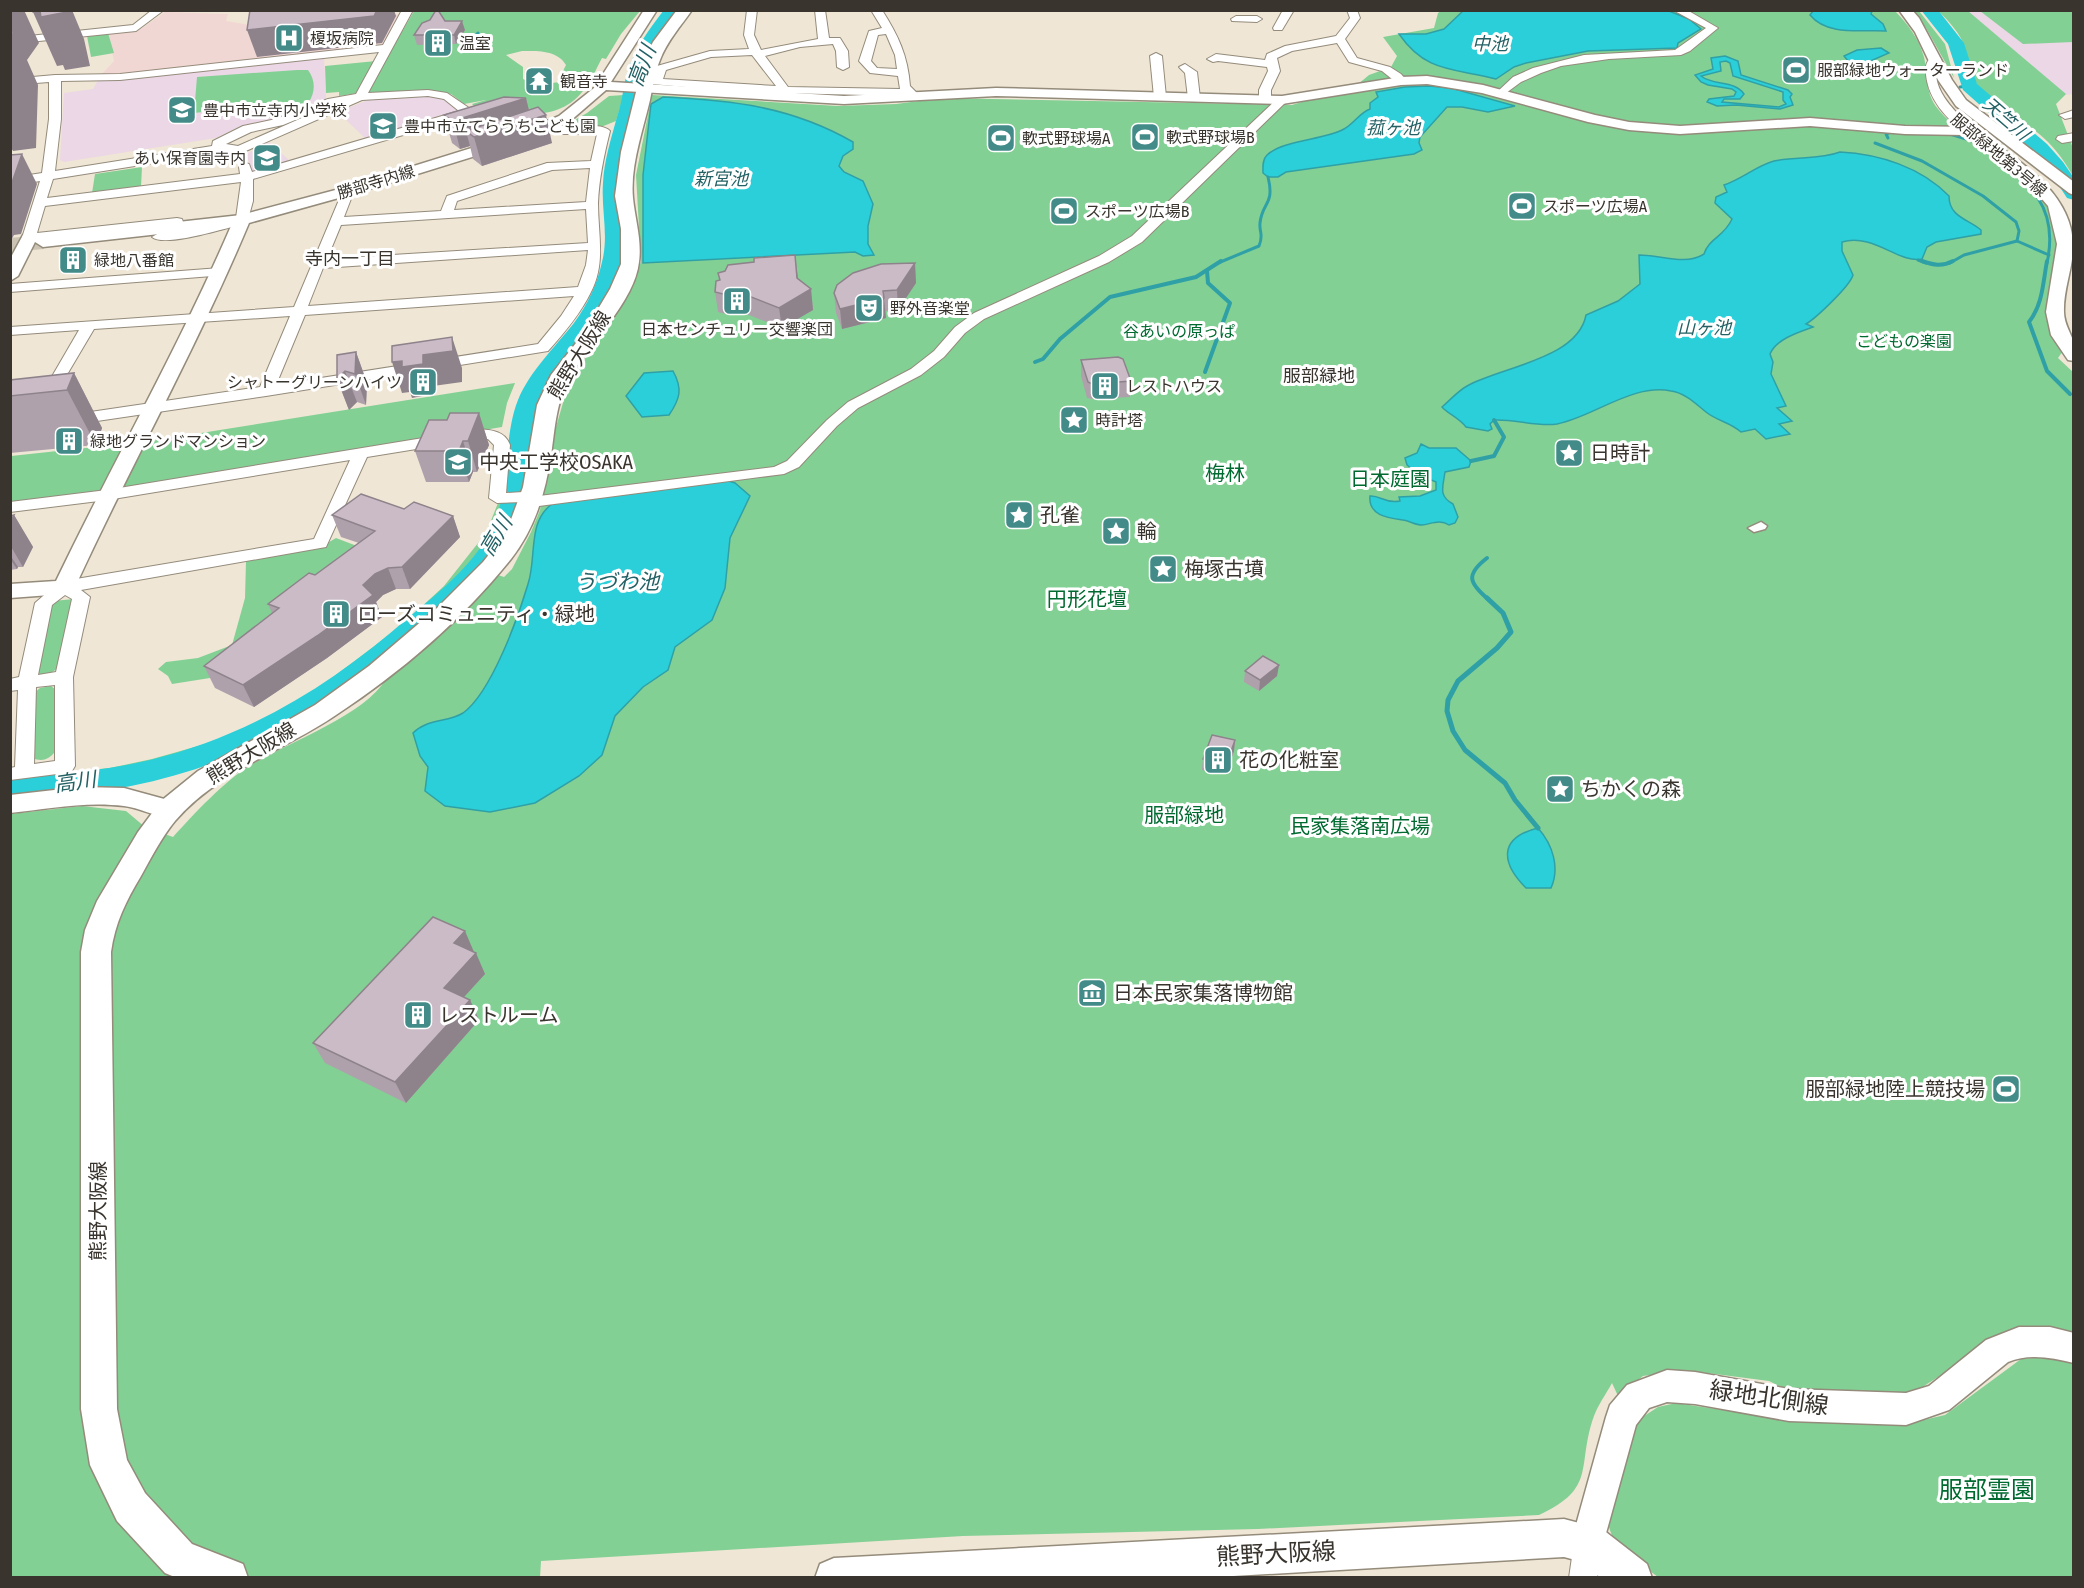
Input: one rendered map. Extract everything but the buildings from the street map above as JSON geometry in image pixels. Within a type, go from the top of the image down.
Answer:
[{"type":"main road","name":"熊野大阪線","points":[[229,1578],[179,1559],[131,1508],[109,1465],[99,1409],[96,963],[98,933],[108,905],[146,842],[170,809],[214,772],[322,712],[391,664],[492,567],[518,532],[521,498],[552,393],[561,375],[591,336],[620,289],[630,264],[630,229],[624,196],[626,169],[652,60],[661,42],[685,10]]},
{"type":"main road","name":"熊野大阪線","points":[[834,1578],[937,1575],[1564,1538],[1585,1560],[1634,1578]]},
{"type":"street","points":[[10,41],[136,28],[159,10]]},
{"type":"street","points":[[10,174],[49,172],[223,148],[239,150],[360,97],[408,10]]},
{"type":"street","name":"勝部寺内線","points":[[32,244],[242,220],[348,191],[525,136],[577,111],[610,87],[638,27],[651,10]]},
{"type":"street","points":[[752,10],[747,29],[755,53],[769,67],[784,90]]},
{"type":"street","points":[[820,10],[824,41]]},
{"type":"street","points":[[876,10],[900,49],[904,87],[911,94]]},
{"type":"street","points":[[1278,28],[1288,10]]},
{"type":"street","points":[[1265,99],[1265,90],[1274,71],[1271,64],[1272,56],[1279,51],[1340,39],[1354,18],[1352,10]]},
{"type":"street","points":[[1502,93],[1519,77],[1576,60],[1597,56],[1677,52],[1686,49],[1713,28],[1678,10]]},
{"type":"street","points":[[1905,10],[1922,32],[1949,87],[1961,103],[2073,190]]},
{"type":"street","points":[[1236,20],[1257,19]]},
{"type":"street","points":[[843,67],[855,50],[871,47],[873,33],[890,30]]},
{"type":"street","points":[[1340,39],[1353,60],[1388,69],[1401,81]]},
{"type":"street","points":[[904,73],[874,71],[855,50],[838,41],[824,41],[755,53],[710,54],[661,68],[656,82],[718,90],[844,100],[911,94]]},
{"type":"street","points":[[10,82],[55,78],[120,77],[386,48]]},
{"type":"street","points":[[1156,56],[1160,97]]},
{"type":"street","points":[[1213,59],[1216,57],[1271,64]]},
{"type":"street","name":"服部緑地第3号線","points":[[1935,59],[1931,64],[1932,82],[1945,110],[2035,182],[2055,205],[2061,221],[2065,252],[2055,312],[2060,335],[2073,356]]},
{"type":"street","points":[[1185,67],[1191,72],[1194,98]]},
{"type":"street","points":[[10,276],[32,244],[49,172],[55,119],[55,78]]},
{"type":"street","points":[[610,87],[911,94],[996,92],[1282,100],[1401,81],[1453,82],[1502,93],[1593,119],[1665,129],[1692,130],[1810,122],[1905,130],[1969,131]]},
{"type":"street","points":[[223,148],[217,144],[219,141],[257,126],[279,122],[332,101],[360,97],[428,93],[447,96],[468,112],[499,119]]},
{"type":"street","points":[[10,507],[110,490],[360,455],[478,434],[491,435],[500,439],[502,445],[497,498],[539,501],[778,471],[793,464],[831,423],[853,405],[916,372],[939,354],[960,330],[979,316],[1104,259],[1137,239],[1282,100]]},
{"type":"street","points":[[40,203],[248,177],[468,112]]},
{"type":"street","points":[[56,421],[150,410],[543,348],[561,327],[585,291],[594,265],[596,246],[592,206],[596,164],[604,131],[562,130],[536,119],[516,120]]},
{"type":"street","points":[[257,126],[273,135]]},
{"type":"street","points":[[64,587],[81,597],[64,677],[65,766],[17,773],[19,684],[44,603],[64,587],[110,490],[220,272],[245,209],[248,177],[239,150]]},
{"type":"street","points":[[446,214],[452,199],[551,166],[596,164]]},
{"type":"street","points":[[10,182],[49,172]]},
{"type":"street","points":[[266,392],[348,191]]},
{"type":"street","points":[[337,221],[592,206]]},
{"type":"street","points":[[319,264],[596,246]]},
{"type":"street","points":[[10,288],[220,272]]},
{"type":"street","points":[[10,331],[585,291]]},
{"type":"street","points":[[38,413],[88,325]]},
{"type":"street","points":[[10,591],[64,587],[320,543],[360,455]]},
{"type":"street","points":[[19,684],[64,677]]},
{"type":"street","points":[[10,804],[81,796],[124,797],[170,809]]},
{"type":"street","name":"緑地北側線","points":[[1585,1560],[1622,1417],[1638,1396],[1667,1386],[1695,1388],[1789,1405],[1906,1409],[1938,1399],[1997,1351],[2019,1342],[2050,1342],[2073,1348]]},
{"type":"shaded area","points":[[1964,11],[2073,11],[2073,94],[2065,95]]},
{"type":"shaded area","points":[[165,12],[228,14],[226,21],[256,26],[279,26],[403,14],[384,46],[100,76],[114,61],[108,33],[141,29]]},
{"type":"shaded area","name":"豊中市立寺内小学校","points":[[324,57],[326,98],[323,101],[279,118],[242,126],[216,138],[64,162],[60,160],[64,93],[93,89],[98,80]]},
{"type":"shaded area","name":"豊中市立てらうちこども園","points":[[426,95],[444,97],[460,110],[458,113],[367,140],[338,112],[373,98]]},
{"type":"shaded area","name":"あい保育園寺内","points":[[269,142],[291,162],[257,172],[252,171],[246,154]]},
{"type":"green space","points":[[414,11],[640,11],[621,34],[606,59],[602,58],[583,91],[573,101],[548,112],[521,114],[478,110],[472,104],[486,100],[464,104],[451,94],[431,91],[371,95],[367,92]],"holes":[[[522,51],[547,52],[558,56],[566,65],[562,73],[562,82],[541,85],[523,79],[523,67],[506,55]]]},
{"type":"green space","name":"服部緑地","points":[[1441,11],[1895,11],[1909,27],[1919,44],[1924,57],[1929,91],[1938,109],[1969,137],[2021,174],[2048,206],[2056,227],[2058,245],[2047,310],[2063,351],[2058,358],[2074,373],[2073,1342],[1981,1349],[1901,1401],[1803,1398],[1769,1381],[1684,1370],[1643,1376],[1618,1396],[1612,1383],[1594,1416],[1578,1485],[1558,1505],[1539,1515],[1258,1529],[963,1536],[541,1561],[540,1578],[11,1577],[10,814],[82,806],[126,811],[145,827],[173,837],[210,798],[241,772],[361,705],[376,692],[386,679],[431,642],[498,575],[504,577],[512,569],[540,510],[556,427],[569,382],[627,297],[641,262],[636,175],[652,95],[838,106],[896,104],[942,98],[1292,105],[1357,85],[1369,75],[1391,67],[1397,56],[1383,37],[1434,28],[1438,13]]},
{"type":"green space","points":[[1912,11],[1919,11],[1945,44],[1954,78],[1926,28]]},
{"type":"green space","points":[[1938,11],[1968,11],[2066,94],[2056,104],[2073,148],[2073,176],[2058,153],[2043,138],[1996,104],[1981,90],[1972,75],[1960,38]]},
{"type":"green space","points":[[1980,11],[2070,11],[2073,13],[2073,42],[2023,44]]},
{"type":"green space","points":[[108,33],[114,53],[91,57],[87,36]]},
{"type":"green space","points":[[376,61],[358,93],[339,96],[339,92],[326,93],[325,66]]},
{"type":"green space","points":[[308,70],[312,78],[313,90],[309,102],[260,113],[256,106],[194,113],[197,77]]},
{"type":"green space","points":[[624,95],[616,121],[601,127],[566,128],[564,126],[587,113],[609,96]]},
{"type":"green space","points":[[142,167],[141,187],[92,193],[95,174]]},
{"type":"green space","points":[[515,383],[507,403],[502,427],[132,488],[11,503],[11,456],[151,441]]},
{"type":"green space","points":[[509,502],[498,533],[474,566],[426,613],[418,610],[444,586],[486,533],[498,503]]},
{"type":"green space","points":[[336,538],[378,554],[229,675],[172,684],[168,676],[158,669],[166,662],[198,658],[232,645],[245,598],[246,561],[317,549]]},
{"type":"green space","points":[[74,599],[59,667],[49,673],[37,673],[53,601]]},
{"type":"green space","points":[[405,623],[412,626],[365,666],[315,702],[244,739],[168,763],[90,778],[11,788],[10,778],[110,768],[216,741],[273,717],[324,684]]},
{"type":"green space","points":[[51,686],[56,690],[55,752],[39,760],[32,758],[33,694],[40,688]]},
{"type":"green space","name":"服部霊園","points":[[2050,1357],[2073,1362],[2073,1577],[1658,1577],[1616,1546],[1608,1525],[1632,1424],[1658,1407],[1676,1403],[1794,1421],[1906,1424],[1945,1415],[2021,1359]]},
{"type":"water","name":"中池","points":[[1463,11],[1669,11],[1689,19],[1701,29],[1678,43],[1677,48],[1588,51],[1526,63],[1514,67],[1496,79],[1442,67],[1430,62],[1409,47],[1399,34],[1426,34],[1444,29]]},
{"type":"water","points":[[1813,11],[1872,11],[1871,14],[1883,24],[1886,31],[1836,29],[1818,22],[1810,15]]},
{"type":"water","points":[[1881,48],[1889,53],[1866,63],[1849,62],[1844,56],[1857,50]]},
{"type":"water","points":[[1725,56],[1738,61],[1741,75],[1788,90],[1792,94],[1790,97],[1793,105],[1780,109],[1736,105],[1717,106],[1707,102],[1709,99],[1734,96],[1736,92],[1732,89],[1708,85],[1701,82],[1695,75],[1713,69],[1711,58]],"holes":[[[1720,62],[1730,63],[1733,76],[1783,92],[1783,100],[1786,104],[1779,107],[1722,102],[1724,99],[1740,99],[1744,94],[1735,87],[1701,76],[1721,71]]]},
{"type":"water","name":"菰ヶ池","points":[[1429,86],[1451,88],[1515,106],[1488,112],[1462,107],[1447,107],[1420,137],[1419,143],[1422,150],[1414,154],[1286,172],[1278,177],[1268,177],[1263,173],[1267,155],[1283,146],[1326,136],[1344,129],[1370,109],[1370,103],[1378,97],[1376,92]]},
{"type":"water","name":"新宮池","points":[[663,97],[738,103],[785,113],[830,130],[853,142],[853,149],[843,156],[839,166],[844,172],[863,181],[873,204],[868,226],[868,244],[874,255],[863,256],[855,252],[643,263],[643,175],[651,104]]},
{"type":"water","name":"山ヶ池","points":[[1840,152],[1884,159],[1926,177],[1949,196],[1952,209],[1981,230],[1981,234],[1936,242],[1927,247],[1922,259],[1904,257],[1865,242],[1854,240],[1842,242],[1842,251],[1853,275],[1851,280],[1806,324],[1813,327],[1783,340],[1770,354],[1773,362],[1771,374],[1786,406],[1777,408],[1792,421],[1779,424],[1790,434],[1766,439],[1755,429],[1741,432],[1710,415],[1690,399],[1671,391],[1657,390],[1628,396],[1585,415],[1557,424],[1494,420],[1490,424],[1492,429],[1488,431],[1466,427],[1442,407],[1467,386],[1536,360],[1569,342],[1580,330],[1586,315],[1618,301],[1640,284],[1639,255],[1681,260],[1704,254],[1709,244],[1725,230],[1732,219],[1715,203],[1716,197],[1727,192],[1724,185],[1774,161],[1824,156]]},
{"type":"water","points":[[673,371],[678,383],[679,394],[669,415],[642,417],[626,396],[644,373]]},
{"type":"water","points":[[1421,444],[1429,448],[1456,448],[1471,461],[1469,467],[1445,472],[1443,494],[1453,504],[1458,517],[1455,523],[1449,525],[1439,522],[1419,525],[1380,515],[1372,508],[1370,496],[1395,502],[1400,501],[1399,497],[1420,496],[1436,490],[1436,482],[1420,475],[1407,465],[1405,458],[1417,453]]},
{"type":"water","name":"うづわ池","points":[[726,480],[735,483],[750,496],[730,538],[725,588],[712,620],[675,647],[668,670],[643,687],[615,716],[602,755],[579,776],[535,803],[490,812],[445,806],[425,791],[428,767],[420,756],[413,733],[425,725],[463,713],[484,689],[502,654],[523,598],[531,574],[536,530],[544,511],[552,504]]},
{"type":"water","points":[[1538,828],[1548,842],[1555,865],[1551,888],[1526,888],[1508,861],[1510,845],[1516,838]]},
{"type":"waterway","name":"高川","points":[[10,791],[133,775],[191,760],[265,731],[331,693],[362,671],[394,646],[479,566],[497,542],[510,515],[529,401],[548,370],[593,312],[608,279],[616,240],[612,181],[618,146],[639,64],[658,29],[673,10]]},
{"type":"waterway","name":"天竺川","points":[[1929,10],[1956,43],[1969,86],[2040,148],[2056,166],[2074,194]]},
{"type":"waterway","points":[[475,37],[478,33]]},
{"type":"waterway","points":[[1960,87],[1969,86]]},
{"type":"waterway","points":[[1888,138],[1886,134],[1893,131]]},
{"type":"waterway","points":[[1950,134],[1979,143],[1976,143],[2022,179],[2034,192],[2043,206],[2048,222],[2050,241],[2048,255]]},
{"type":"waterway","points":[[1875,143],[1922,161],[1983,196],[2016,222],[2019,231],[2017,241]]},
{"type":"waterway","points":[[1218,263],[1259,246],[1261,216],[1270,193],[1268,177]]},
{"type":"waterway","points":[[1950,263],[1964,255],[2017,241]]},
{"type":"waterway","points":[[2017,241],[2048,255]]},
{"type":"waterway","points":[[2047,263],[2048,255]]},
{"type":"waterway","points":[[1918,260],[1926,263]]},
{"type":"waterway","points":[[1035,362],[1043,359],[1060,339],[1110,297],[1196,277],[1221,261]]},
{"type":"waterway","points":[[1922,261],[1937,265],[1953,261]]},
{"type":"waterway","points":[[2047,261],[2040,300],[2029,322],[2047,371],[2070,394]]},
{"type":"waterway","points":[[1205,372],[1230,303],[1208,283],[1207,271]]},
{"type":"waterway","points":[[1471,461],[1494,456],[1504,437],[1494,420]]},
{"type":"waterway","points":[[1487,558],[1475,569],[1472,579],[1477,589],[1489,600]]},
{"type":"waterway","points":[[1487,598],[1503,613],[1511,632],[1497,648],[1458,681],[1448,700],[1447,711],[1453,731],[1465,750],[1505,783],[1515,800],[1538,828]]},
{"type":"tunnel","points":[[10,245],[43,242]]},
{"type":"place","name":"榎坂病院","points":[[289,38]]},
{"type":"place","name":"温室","points":[[438,43]]},
{"type":"place","name":"服部緑地ウォーターランド","points":[[1796,70]]},
{"type":"place","name":"観音寺","points":[[539,81]]},
{"type":"place","name":"豊中市立寺内小学校","points":[[182,110]]},
{"type":"place","name":"豊中市立てらうちこども園","points":[[383,126]]},
{"type":"place","name":"軟式野球場B","points":[[1145,137]]},
{"type":"place","name":"軟式野球場A","points":[[1001,138]]},
{"type":"place","name":"あい保育園寺内","points":[[267,158]]},
{"type":"place","name":"スポーツ広場A","points":[[1522,206]]},
{"type":"place","name":"スポーツ広場B","points":[[1064,211]]},
{"type":"place","name":"緑地八番館","points":[[73,260]]},
{"type":"place","name":"日本センチュリー交響楽団","points":[[737,301]]},
{"type":"place","name":"野外音楽堂","points":[[869,308]]},
{"type":"place","name":"シャトーグリーンハイツ","points":[[423,382]]},
{"type":"place","name":"レストハウス","points":[[1105,386]]},
{"type":"place","name":"時計塔","points":[[1074,420]]},
{"type":"place","name":"緑地グランドマンション","points":[[69,441]]},
{"type":"place","name":"日時計","points":[[1569,453]]},
{"type":"place","name":"中央工学校OSAKA","points":[[458,462]]},
{"type":"place","name":"孔雀","points":[[1019,515]]},
{"type":"place","name":"輪","points":[[1116,531]]},
{"type":"place","name":"梅塚古墳","points":[[1163,569]]},
{"type":"place","name":"ローズコミュニティ・緑地","points":[[336,614]]},
{"type":"place","name":"花の化粧室","points":[[1218,760]]},
{"type":"place","name":"ちかくの森","points":[[1560,789]]},
{"type":"place","name":"日本民家集落博物館","points":[[1092,993]]},
{"type":"place","name":"レストルーム","points":[[418,1015]]},
{"type":"place","name":"服部緑地陸上競技場","points":[[2006,1089]]},
{"type":"district","name":"寺内一丁目","points":[[350,259]]},
{"type":"district","name":"服部緑地","points":[[1319,376]]},
{"type":"park label","name":"谷あいの原っぱ","points":[[1179,331]]},
{"type":"park label","name":"こどもの楽園","points":[[1904,341]]},
{"type":"park label","name":"梅林","points":[[1225,473]]},
{"type":"park label","name":"日本庭園","points":[[1390,479]]},
{"type":"park label","name":"円形花壇","points":[[1087,599]]},
{"type":"park label","name":"民家集落南広場","points":[[1360,826]]}]
